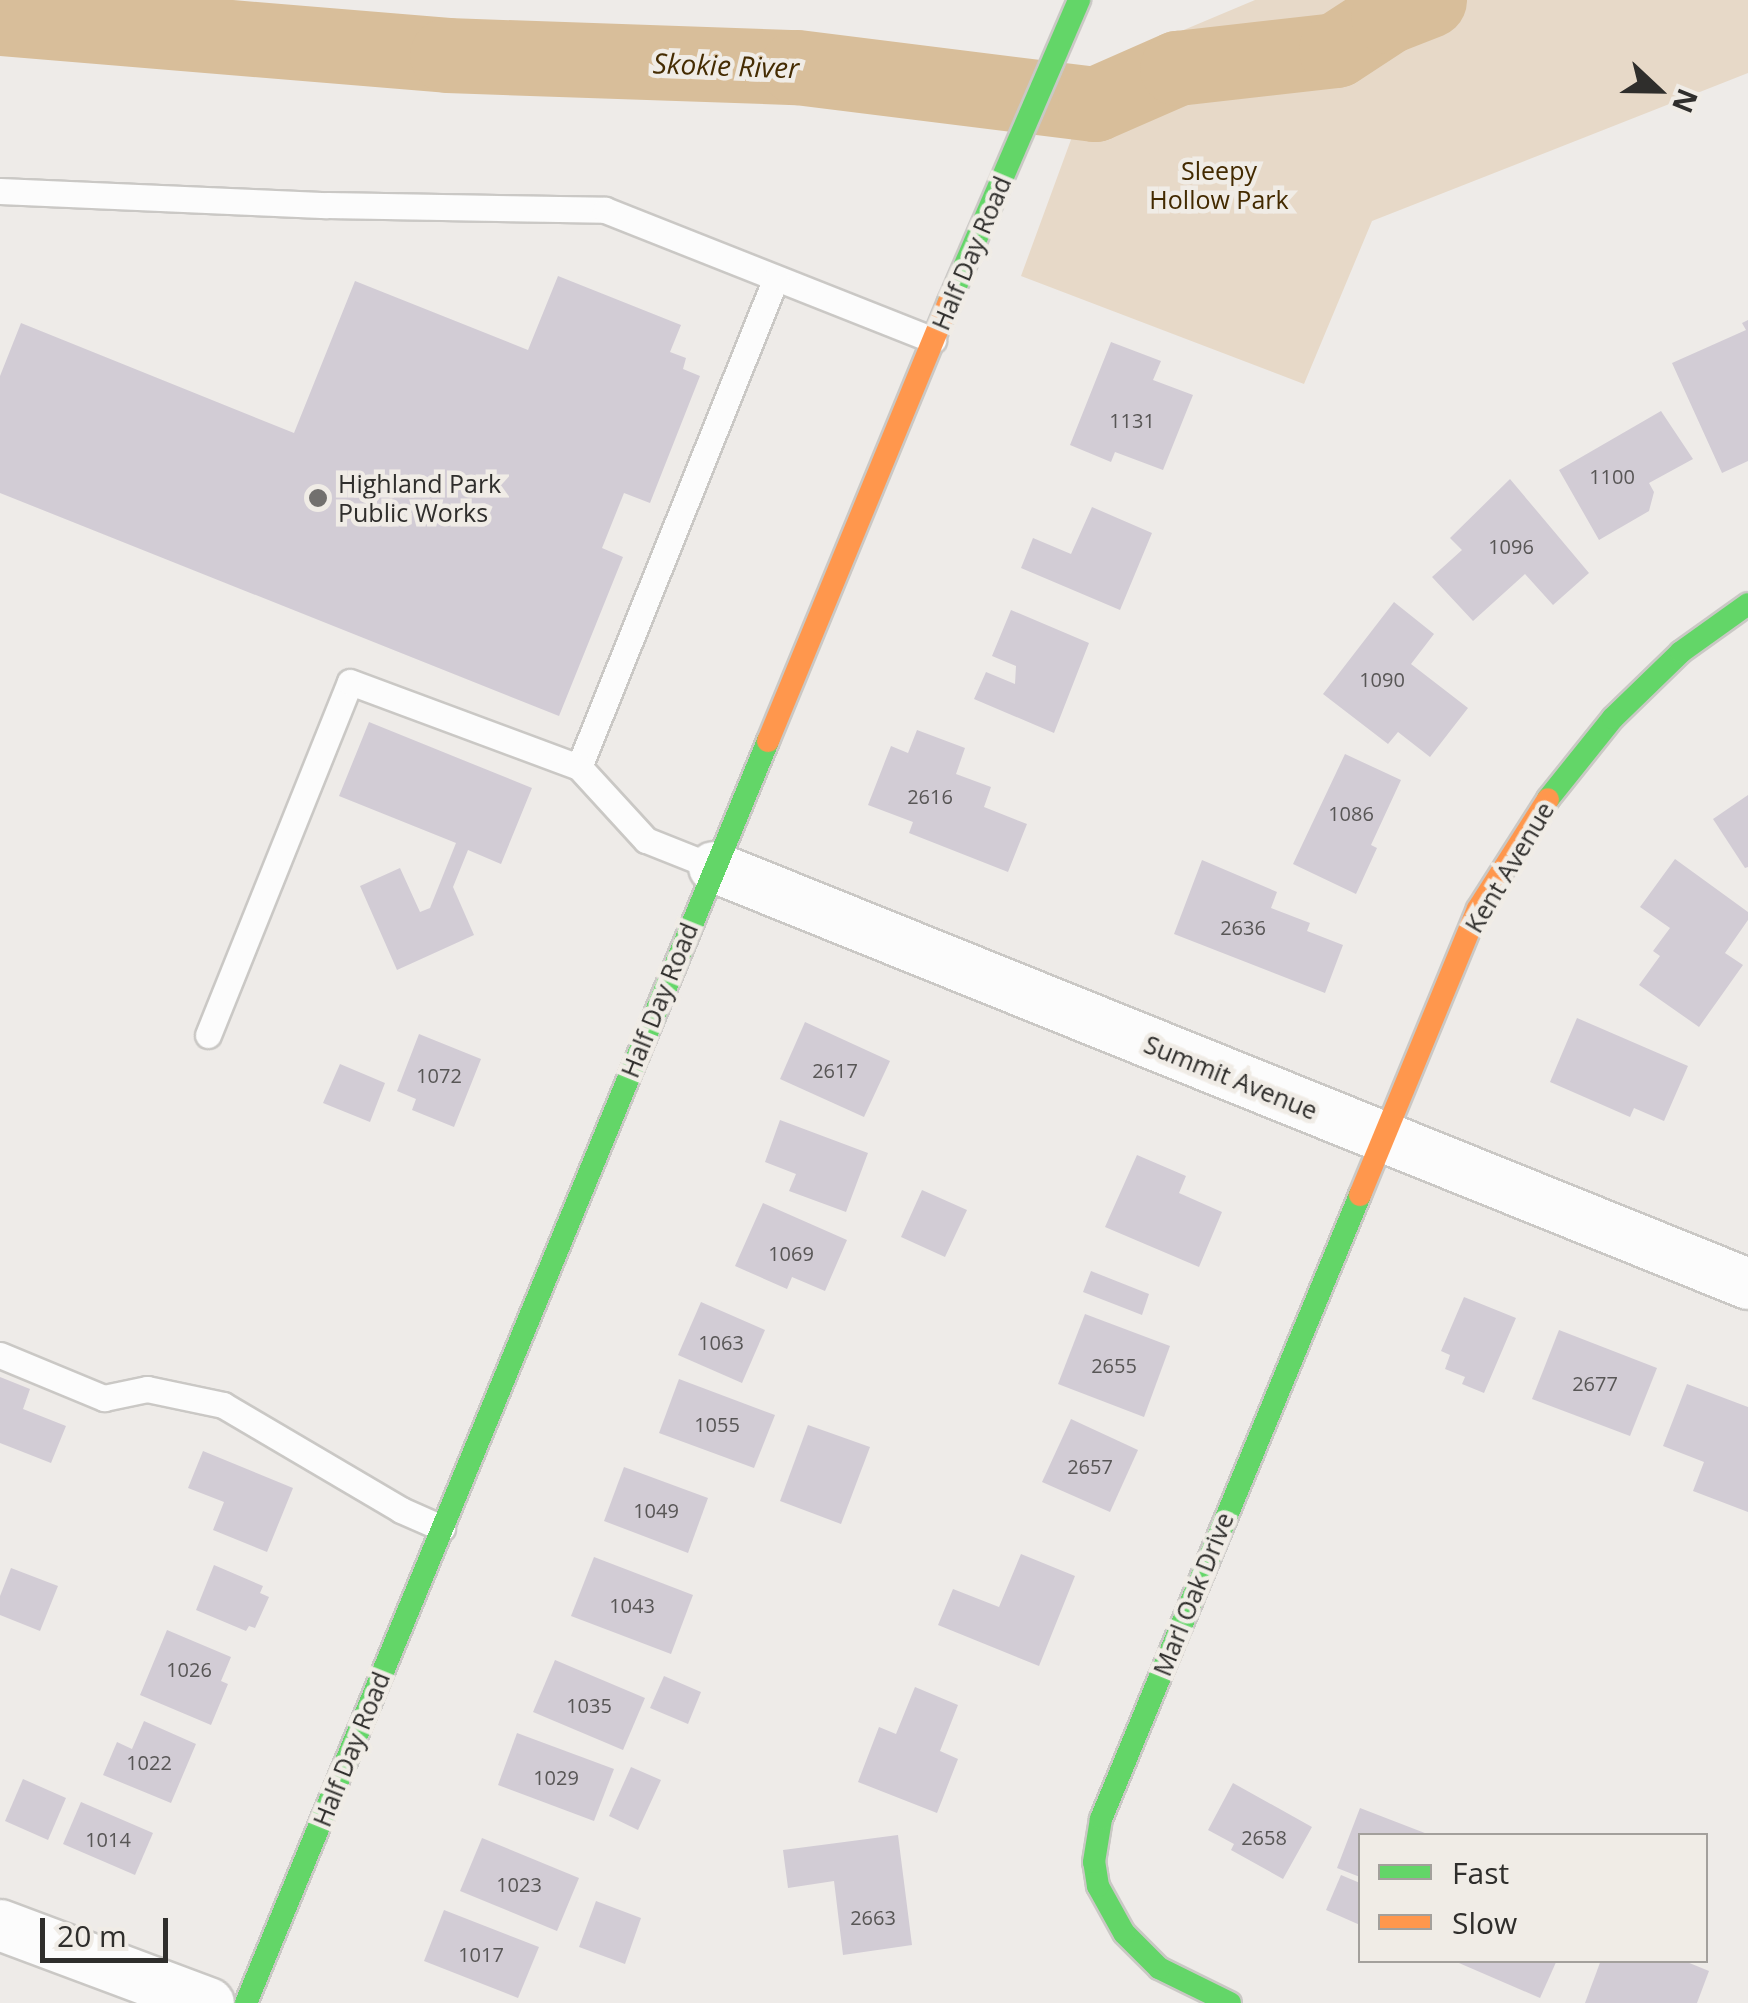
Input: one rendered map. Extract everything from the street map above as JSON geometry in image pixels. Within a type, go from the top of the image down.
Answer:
[{"type":"main road","name":"Half Day Road","points":[[246,2003],[933,340],[1076,6]]},
{"type":"main road","name":"Kent Avenue","points":[[1382,1138],[1478,909],[1529,823],[1613,718],[1682,652],[1748,604]]},
{"type":"main road","name":"Marl Oak Drive","points":[[1230,2003],[1159,1968],[1124,1933],[1098,1886],[1094,1862],[1101,1818],[1382,1138]]},
{"type":"street","name":"Summit Avenue","points":[[714,868],[1748,1284]]},
{"type":"street","points":[[0,1924],[209,2003]]},
{"type":"lane","points":[[0,191],[327,205],[605,210],[933,340]]},
{"type":"lane","points":[[579,767],[776,278]]},
{"type":"lane","points":[[208,1035],[350,682],[579,767],[646,840],[714,868]]},
{"type":"lane","points":[[0,1356],[104,1398],[147,1389],[223,1404],[401,1510],[442,1528]]},
{"type":"green space","name":"Sleepy Hollow Park","points":[[1255,0],[1748,0],[1748,73],[1372,221],[1304,384],[1021,276],[1098,66]]},
{"type":"building","name":"Highland Park Public Works","points":[[558,276],[681,325],[670,352],[686,358],[683,369],[700,376],[650,503],[624,493],[602,548],[623,557],[559,716],[0,493],[0,376],[21,323],[294,433],[355,281],[528,350]]},
{"type":"building","points":[[1748,320],[1748,461],[1722,473],[1672,363],[1746,330],[1742,323]]},
{"type":"building","points":[[1111,342],[1161,361],[1153,380],[1193,395],[1163,470],[1115,452],[1111,462],[1070,445]]},
{"type":"building","points":[[1661,411],[1693,459],[1649,483],[1654,492],[1649,511],[1599,540],[1559,470]]},
{"type":"building","points":[[1510,479],[1589,573],[1553,605],[1525,574],[1473,621],[1432,577],[1462,550],[1450,538]]},
{"type":"building","points":[[1092,507],[1152,533],[1120,610],[1021,568],[1033,538],[1071,554]]},
{"type":"building","points":[[1394,602],[1434,634],[1411,664],[1468,708],[1430,757],[1398,732],[1388,744],[1323,694]]},
{"type":"building","points":[[1011,610],[1089,643],[1054,733],[974,699],[986,672],[1015,684],[1016,666],[992,656]]},
{"type":"building","points":[[369,722],[532,788],[501,864],[468,850],[453,887],[474,935],[397,970],[360,886],[400,868],[420,912],[430,908],[456,843],[339,796]]},
{"type":"building","points":[[917,730],[965,748],[956,774],[991,787],[984,807],[1027,824],[1008,872],[909,833],[913,822],[868,805],[891,746],[908,753]]},
{"type":"building","points":[[1345,754],[1401,780],[1371,845],[1377,848],[1356,894],[1293,864]]},
{"type":"building","points":[[1748,795],[1748,867],[1745,868],[1713,819]]},
{"type":"building","points":[[1675,859],[1748,912],[1748,920],[1725,953],[1743,965],[1699,1027],[1639,985],[1660,956],[1653,951],[1670,928],[1640,907]]},
{"type":"building","points":[[1202,860],[1277,892],[1271,908],[1310,923],[1307,931],[1343,945],[1325,993],[1174,934]]},
{"type":"building","points":[[1577,1018],[1688,1066],[1664,1121],[1634,1108],[1630,1117],[1550,1082]]},
{"type":"building","points":[[805,1022],[890,1061],[864,1117],[780,1079]]},
{"type":"building","points":[[419,1034],[481,1059],[454,1127],[412,1110],[416,1099],[397,1091]]},
{"type":"building","points":[[340,1064],[385,1083],[370,1122],[323,1103]]},
{"type":"building","points":[[780,1120],[868,1153],[846,1212],[789,1191],[796,1174],[765,1162]]},
{"type":"building","points":[[1137,1155],[1186,1176],[1179,1193],[1222,1212],[1199,1267],[1105,1227]]},
{"type":"building","points":[[922,1190],[967,1210],[945,1257],[901,1237]]},
{"type":"building","points":[[763,1203],[847,1240],[825,1291],[792,1277],[787,1289],[735,1266]]},
{"type":"building","points":[[1091,1271],[1149,1294],[1142,1315],[1083,1292]]},
{"type":"building","points":[[1464,1297],[1516,1318],[1484,1393],[1462,1384],[1465,1377],[1445,1369],[1450,1355],[1441,1351]]},
{"type":"building","points":[[701,1302],[765,1330],[742,1383],[678,1355]]},
{"type":"building","points":[[1085,1314],[1170,1346],[1144,1417],[1058,1384]]},
{"type":"building","points":[[1559,1330],[1657,1368],[1630,1436],[1532,1399]]},
{"type":"building","points":[[0,1377],[30,1389],[23,1409],[66,1426],[51,1463],[0,1443]]},
{"type":"building","points":[[679,1379],[775,1415],[754,1468],[659,1433]]},
{"type":"building","points":[[1687,1384],[1748,1407],[1748,1512],[1693,1491],[1704,1462],[1663,1446]]},
{"type":"building","points":[[1071,1419],[1138,1450],[1110,1512],[1042,1482]]},
{"type":"building","points":[[808,1425],[870,1447],[841,1524],[780,1501]]},
{"type":"building","points":[[203,1451],[293,1488],[267,1552],[213,1530],[224,1502],[188,1488]]},
{"type":"building","points":[[624,1467],[708,1498],[688,1553],[604,1521]]},
{"type":"building","points":[[1021,1554],[1075,1576],[1039,1666],[938,1625],[953,1589],[999,1607]]},
{"type":"building","points":[[594,1557],[693,1595],[671,1654],[571,1616]]},
{"type":"building","points":[[214,1565],[263,1586],[260,1593],[269,1597],[255,1628],[249,1626],[246,1631],[196,1610]]},
{"type":"building","points":[[11,1568],[58,1586],[40,1631],[0,1615],[0,1596]]},
{"type":"building","points":[[167,1630],[231,1657],[221,1681],[228,1684],[211,1725],[140,1695]]},
{"type":"building","points":[[555,1660],[645,1698],[623,1750],[533,1712]]},
{"type":"building","points":[[664,1676],[701,1692],[688,1724],[650,1708]]},
{"type":"building","points":[[915,1687],[958,1705],[940,1751],[958,1759],[937,1813],[858,1782],[879,1727],[896,1734]]},
{"type":"building","points":[[144,1721],[196,1744],[171,1803],[103,1775],[117,1742],[132,1749]]},
{"type":"building","points":[[517,1733],[614,1769],[594,1821],[498,1785]]},
{"type":"building","points":[[631,1767],[661,1780],[638,1830],[609,1816]]},
{"type":"building","points":[[23,1779],[66,1798],[48,1840],[5,1821]]},
{"type":"building","points":[[1233,1783],[1312,1827],[1283,1879],[1231,1850],[1234,1844],[1208,1830]]},
{"type":"building","points":[[81,1802],[153,1833],[135,1875],[63,1844]]},
{"type":"building","points":[[1360,1808],[1425,1833],[1358,1833],[1358,1876],[1337,1868]]},
{"type":"building","points":[[898,1835],[912,1945],[843,1955],[834,1881],[788,1888],[783,1850]]},
{"type":"building","points":[[482,1838],[579,1878],[557,1931],[460,1891]]},
{"type":"building","points":[[1341,1875],[1358,1882],[1358,1924],[1326,1910]]},
{"type":"building","points":[[596,1901],[641,1918],[625,1964],[579,1947]]},
{"type":"building","points":[[444,1910],[539,1947],[518,1998],[424,1961]]},
{"type":"building","points":[[1459,1963],[1556,1963],[1540,1998]]},
{"type":"building","points":[[1600,1963],[1689,1963],[1709,1971],[1697,2003],[1585,2003]]},
{"type":"waterway","name":"Skokie River","points":[[0,18],[447,55],[797,67],[1095,104],[1177,68],[1336,50],[1388,16],[1429,0]]},
{"type":"traffic: fast","points":[[949,302],[1079,0]]},
{"type":"traffic: fast","points":[[1548,799],[1613,718],[1681,652],[1748,604]]},
{"type":"traffic: fast","points":[[246,2003],[768,741]]},
{"type":"traffic: fast","points":[[1230,2003],[1159,1968],[1124,1933],[1098,1886],[1094,1862],[1101,1819],[1360,1195]]},
{"type":"traffic: slow","points":[[768,741],[949,302]]},
{"type":"traffic: slow","points":[[1360,1195],[1478,909],[1548,799]]},
{"type":"place","name":"Highland Park Public Works","points":[[318,498]]}]
